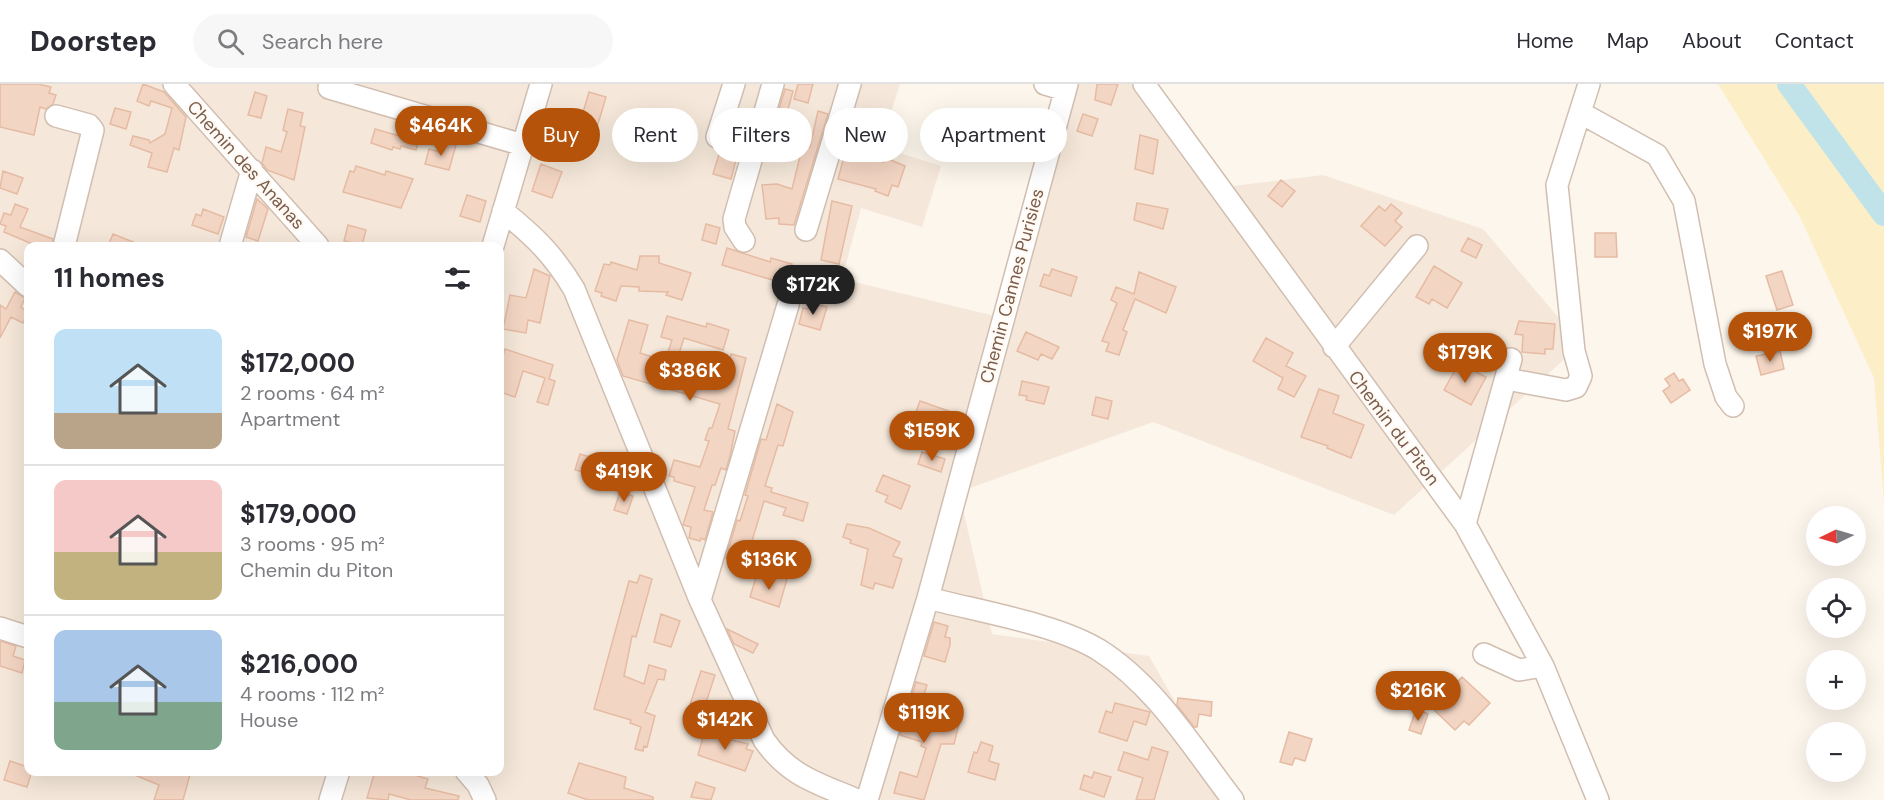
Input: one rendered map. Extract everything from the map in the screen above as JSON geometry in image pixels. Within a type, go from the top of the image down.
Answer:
[{"type":"street","name":"Chemin des Ananas","points":[[174,84],[315,242]]},
{"type":"street","points":[[534,108],[541,84]]},
{"type":"street","points":[[726,108],[734,84]]},
{"type":"street","points":[[744,241],[735,227],[734,219],[773,84]]},
{"type":"street","points":[[806,230],[850,84]]},
{"type":"street","name":"Chemin du Piton","points":[[1144,84],[1465,524],[1544,666],[1598,800]]},
{"type":"street","points":[[1465,524],[1508,369],[1566,390],[1576,387],[1581,376],[1574,351],[1557,185],[1589,84]]},
{"type":"street","name":"Chemin Cannes Purisies","points":[[867,800],[928,598],[1059,86]]},
{"type":"street","points":[[329,88],[522,145]]},
{"type":"street","points":[[1581,113],[1657,155],[1684,201],[1714,364],[1726,397],[1733,406]]},
{"type":"street","points":[[56,116],[89,125],[93,130],[65,242]]},
{"type":"street","points":[[494,242],[522,148]]},
{"type":"street","points":[[231,242],[252,170]]},
{"type":"street","points":[[503,211],[544,245],[557,260],[574,289],[700,600],[764,740],[778,761],[798,774],[857,800]]},
{"type":"street","points":[[1334,347],[1417,246]]},
{"type":"street","points":[[0,260],[24,282]]},
{"type":"street","points":[[700,600],[788,305]]},
{"type":"street","points":[[928,598],[1062,634],[1098,650],[1125,669],[1151,694],[1233,800]]},
{"type":"street","points":[[0,628],[24,636]]},
{"type":"street","points":[[1484,654],[1519,670],[1544,666]]},
{"type":"street","points":[[330,800],[337,776]]},
{"type":"street","points":[[470,776],[478,785],[485,800]]},
{"type":"shaded area","points":[[0,84],[900,84],[892,108],[824,108],[824,162],[908,162],[908,156],[920,159],[920,162],[941,166],[922,227],[861,208],[842,279],[995,316],[1039,162],[1067,162],[1067,108],[1054,108],[1061,84],[1157,84],[1232,186],[1323,175],[1483,229],[1581,344],[1394,515],[1153,422],[959,492],[992,634],[1149,656],[1231,800],[0,800]]},
{"type":"sand","points":[[1718,84],[1884,84],[1884,502],[1874,378],[1800,217]]},
{"type":"building","points":[[0,84],[38,84],[51,87],[49,93],[56,95],[53,104],[46,109],[40,107],[34,135],[0,127]]},
{"type":"building","points":[[143,84],[164,92],[186,117],[179,150],[174,148],[167,172],[148,167],[152,153],[130,145],[133,136],[149,140],[150,143],[165,134],[172,108],[151,101],[149,106],[137,101]]},
{"type":"building","points":[[798,84],[813,84],[808,103],[794,99]]},
{"type":"building","points":[[1097,84],[1118,84],[1111,105],[1095,100]]},
{"type":"building","points":[[785,89],[793,91],[788,108],[779,108]]},
{"type":"building","points":[[255,92],[267,96],[261,118],[248,115]]},
{"type":"building","points":[[589,92],[606,97],[600,117],[600,108],[584,108]]},
{"type":"building","points":[[115,108],[131,112],[126,129],[110,124]]},
{"type":"building","points":[[288,109],[303,113],[300,126],[305,127],[294,180],[267,170],[262,163],[266,147],[281,152],[287,132],[283,130]]},
{"type":"building","points":[[818,111],[824,113],[824,127],[794,225],[779,224],[779,218],[766,219],[762,185],[777,184],[792,189],[799,162],[812,162],[812,138]]},
{"type":"building","points":[[1083,114],[1098,119],[1092,136],[1077,131]]},
{"type":"building","points":[[375,129],[396,135],[404,136],[405,132],[420,136],[416,150],[401,146],[400,149],[393,147],[392,150],[371,143]]},
{"type":"building","points":[[1140,135],[1158,140],[1153,174],[1135,169]]},
{"type":"building","points":[[443,142],[456,145],[449,170],[425,164],[429,149],[440,152]]},
{"type":"building","points":[[717,162],[735,162],[731,179],[713,174]]},
{"type":"building","points":[[843,162],[896,162],[905,166],[898,187],[892,185],[888,196],[875,191],[876,189],[838,179]]},
{"type":"building","points":[[541,164],[562,172],[552,198],[532,191]]},
{"type":"building","points":[[356,166],[385,175],[386,171],[413,179],[401,208],[343,192],[350,171],[354,172]]},
{"type":"building","points":[[3,171],[23,178],[17,194],[0,188]]},
{"type":"building","points":[[1281,180],[1295,191],[1282,207],[1268,196]]},
{"type":"building","points":[[467,195],[486,201],[480,222],[460,216]]},
{"type":"building","points":[[257,199],[268,209],[258,241],[246,237]]},
{"type":"building","points":[[832,201],[852,206],[839,264],[821,260]]},
{"type":"building","points":[[1137,203],[1168,209],[1163,229],[1134,220]]},
{"type":"building","points":[[15,204],[28,209],[20,227],[53,239],[53,242],[28,242],[4,232],[6,226],[0,224],[4,213],[11,215]]},
{"type":"building","points":[[1391,204],[1402,213],[1395,221],[1402,227],[1385,246],[1361,226],[1379,206],[1385,211]]},
{"type":"building","points":[[203,209],[224,217],[218,234],[192,225],[196,214],[201,216]]},
{"type":"building","points":[[706,224],[720,228],[716,244],[702,240]]},
{"type":"building","points":[[348,225],[366,230],[363,242],[344,241]]},
{"type":"building","points":[[1595,233],[1616,233],[1617,257],[1595,257]]},
{"type":"building","points":[[113,234],[133,242],[110,242]]},
{"type":"building","points":[[1468,238],[1482,245],[1476,258],[1461,251]]},
{"type":"building","points":[[727,248],[770,262],[771,258],[792,264],[786,284],[722,265]]},
{"type":"building","points":[[640,256],[659,256],[659,263],[691,273],[682,300],[666,295],[668,292],[639,291],[639,287],[621,286],[616,301],[601,296],[602,293],[595,291],[604,264],[610,265],[611,262],[637,270]]},
{"type":"building","points":[[1434,266],[1462,283],[1447,308],[1432,299],[1429,304],[1416,297]]},
{"type":"building","points":[[534,269],[550,276],[540,323],[528,320],[526,333],[504,329],[510,295],[526,298]]},
{"type":"building","points":[[1052,269],[1077,277],[1071,296],[1040,286],[1044,274],[1049,276]]},
{"type":"building","points":[[1782,271],[1793,305],[1777,310],[1766,276]]},
{"type":"building","points":[[1139,272],[1176,287],[1166,313],[1135,299],[1123,330],[1127,332],[1119,355],[1106,351],[1109,343],[1102,341],[1117,303],[1111,300],[1116,287],[1134,294]]},
{"type":"building","points":[[15,292],[24,297],[21,307],[24,310],[23,323],[11,317],[0,338],[0,305],[6,309]]},
{"type":"building","points":[[810,302],[827,307],[820,330],[799,324],[803,308],[808,309]]},
{"type":"building","points":[[667,316],[706,327],[707,323],[729,330],[723,350],[684,338],[676,363],[725,377],[731,354],[746,358],[728,429],[735,431],[730,456],[726,470],[721,468],[715,485],[712,485],[704,510],[713,512],[705,540],[701,538],[700,541],[689,538],[691,527],[683,525],[695,487],[674,481],[674,477],[669,476],[674,460],[700,467],[709,441],[705,440],[709,428],[712,428],[720,404],[623,376],[617,360],[629,320],[648,325],[640,353],[665,361],[672,340],[661,337]]},
{"type":"building","points":[[1519,321],[1555,324],[1553,349],[1545,349],[1545,354],[1522,352],[1523,335],[1515,334]]},
{"type":"building","points":[[1026,332],[1059,347],[1052,359],[1041,354],[1038,360],[1017,351]]},
{"type":"building","points":[[1266,338],[1293,353],[1286,366],[1306,376],[1294,397],[1278,389],[1283,378],[1253,361]]},
{"type":"building","points":[[1445,340],[1456,347],[1447,362],[1435,355]]},
{"type":"building","points":[[505,349],[553,365],[549,379],[555,381],[548,405],[537,402],[545,378],[523,371],[515,397],[504,393]]},
{"type":"building","points":[[1780,351],[1784,369],[1761,375],[1756,356]]},
{"type":"building","points":[[1459,363],[1486,377],[1471,405],[1444,390]]},
{"type":"building","points":[[1674,373],[1679,381],[1683,379],[1690,390],[1671,403],[1663,391],[1670,386],[1665,379]]},
{"type":"building","points":[[1022,381],[1049,387],[1044,404],[1026,400],[1027,396],[1019,395]]},
{"type":"building","points":[[1319,389],[1339,396],[1333,413],[1364,425],[1351,458],[1327,448],[1328,446],[1301,437]]},
{"type":"building","points":[[1096,397],[1112,401],[1108,419],[1092,415]]},
{"type":"building","points":[[920,401],[957,414],[953,426],[916,412]]},
{"type":"building","points":[[777,404],[793,412],[783,446],[778,445],[765,486],[772,488],[771,492],[808,503],[803,521],[783,515],[786,508],[764,501],[745,564],[726,558],[737,520],[740,521],[748,496],[745,495],[761,439],[766,440]]},
{"type":"building","points":[[922,452],[945,459],[941,472],[918,464]]},
{"type":"building","points":[[580,454],[600,460],[594,481],[583,478],[584,472],[575,470]]},
{"type":"building","points":[[883,475],[910,486],[901,509],[885,502],[888,496],[876,491]]},
{"type":"building","points":[[620,492],[633,496],[627,514],[614,510]]},
{"type":"building","points":[[847,524],[869,528],[900,542],[893,556],[902,559],[893,588],[875,583],[873,589],[861,585],[868,549],[850,543],[851,540],[843,537]]},
{"type":"building","points":[[640,575],[652,579],[636,637],[632,636],[624,676],[644,684],[649,665],[666,670],[664,680],[658,679],[645,712],[655,716],[647,747],[644,746],[643,751],[635,749],[641,727],[630,723],[631,720],[594,709],[629,581],[637,583]]},
{"type":"building","points":[[776,576],[787,579],[779,607],[750,597],[756,577],[774,582]]},
{"type":"building","points":[[661,614],[680,621],[671,647],[654,642]]},
{"type":"building","points":[[934,622],[948,626],[945,637],[950,638],[950,645],[945,662],[924,656]]},
{"type":"building","points":[[727,629],[758,644],[753,653],[734,644]]},
{"type":"building","points":[[0,641],[16,646],[13,656],[24,660],[22,673],[0,666]]},
{"type":"building","points":[[701,671],[715,675],[701,718],[687,714]]},
{"type":"building","points":[[1462,677],[1490,703],[1469,725],[1464,721],[1455,730],[1432,708]]},
{"type":"building","points":[[916,682],[927,685],[919,711],[959,724],[954,744],[941,744],[924,800],[894,793],[900,772],[917,777],[926,748],[921,746],[922,742],[900,735]]},
{"type":"building","points":[[1178,698],[1212,702],[1211,716],[1199,714],[1197,727],[1194,727],[1177,705]]},
{"type":"building","points":[[1115,703],[1150,712],[1146,725],[1134,721],[1127,741],[1099,732],[1106,711],[1112,713]]},
{"type":"building","points":[[1416,709],[1428,714],[1421,734],[1409,730]]},
{"type":"building","points":[[1289,732],[1312,739],[1305,761],[1295,758],[1292,765],[1280,762]]},
{"type":"building","points":[[704,733],[748,744],[746,749],[753,751],[745,771],[698,755]]},
{"type":"building","points":[[981,742],[993,746],[989,761],[999,764],[995,780],[968,772],[974,752],[977,753]]},
{"type":"building","points":[[1152,747],[1168,752],[1154,800],[1136,800],[1143,778],[1118,770],[1124,752],[1148,760]]},
{"type":"building","points":[[10,761],[24,766],[24,776],[30,776],[27,787],[4,780]]},
{"type":"building","points":[[579,763],[626,777],[624,788],[653,797],[653,800],[588,800],[568,793]]},
{"type":"building","points":[[1094,772],[1111,777],[1104,797],[1080,789],[1084,775],[1092,778]]},
{"type":"building","points":[[137,776],[190,776],[183,800],[154,800],[159,785]]},
{"type":"building","points":[[374,776],[418,776],[428,779],[425,788],[459,796],[458,800],[411,800],[389,794],[388,800],[367,798]]},
{"type":"building","points":[[696,782],[715,788],[711,800],[691,797]]},
{"type":"waterway","points":[[1789,84],[1884,214]]}]
